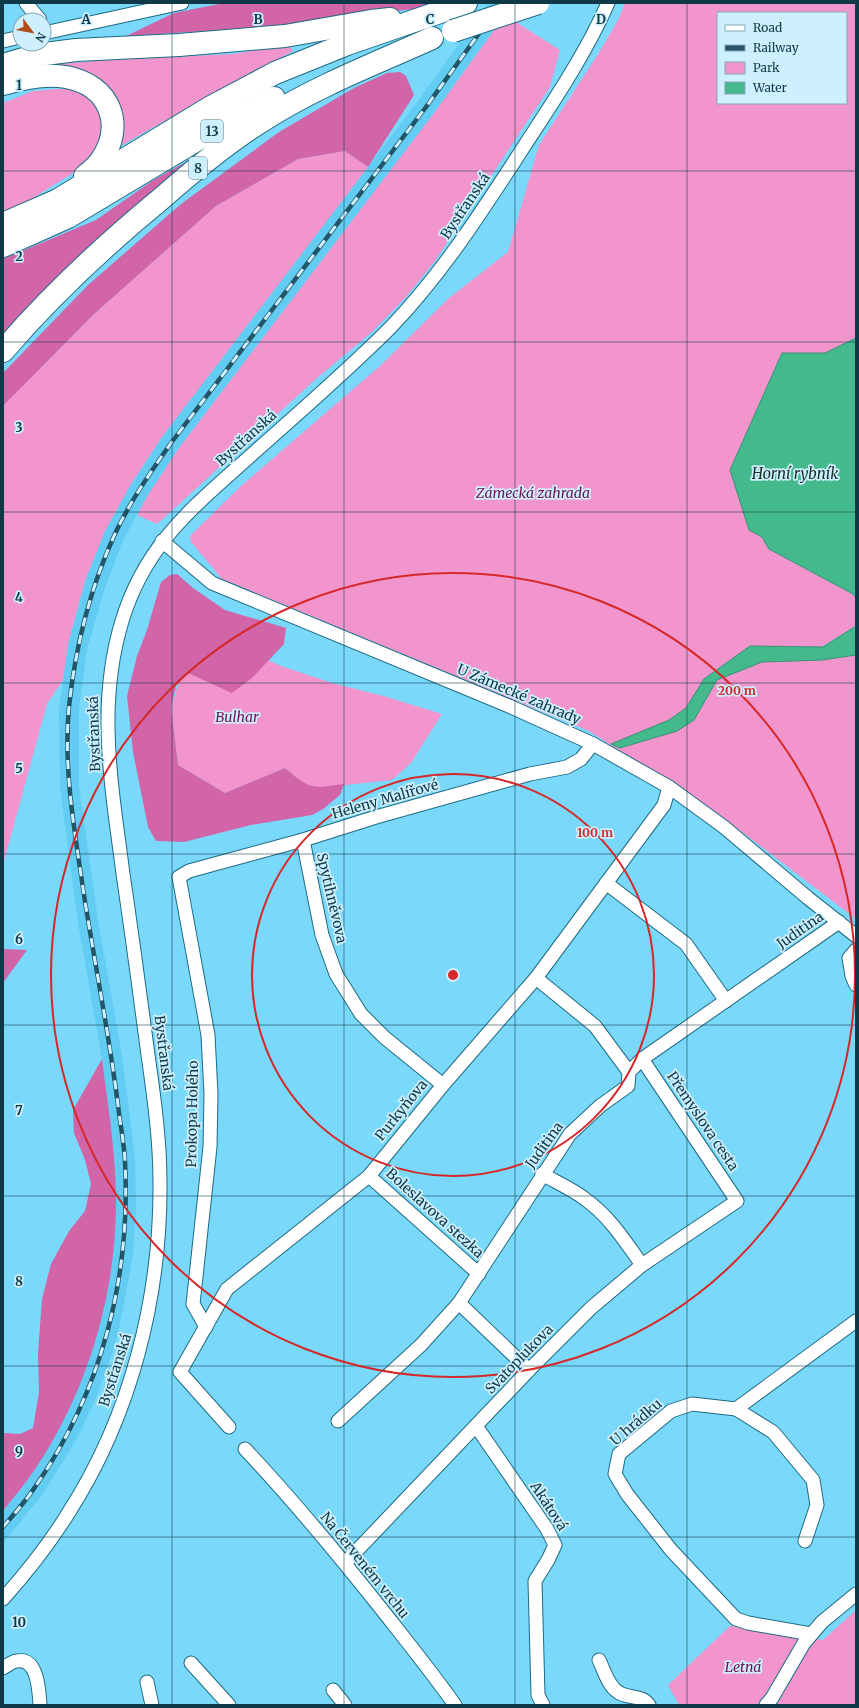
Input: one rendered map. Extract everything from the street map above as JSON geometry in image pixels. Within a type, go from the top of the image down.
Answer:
[{"type":"highway","name":"8","points":[[3,351],[50,300],[94,256],[186,177],[267,117],[302,97],[432,38],[538,3]]},
{"type":"highway","points":[[3,65],[37,55],[68,51],[179,46],[285,36],[447,9]]},
{"type":"highway","name":"13","points":[[3,224],[58,200],[211,107],[275,73],[347,44],[447,9]]},
{"type":"highway","name":"13","points":[[3,246],[68,217],[220,126],[284,93],[355,64],[432,38]]},
{"type":"highway","points":[[3,84],[43,75],[66,77],[88,83],[110,108],[114,123],[113,134],[110,144],[100,162],[58,200]]},
{"type":"street","points":[[26,3],[33,12]]},
{"type":"street","points":[[52,29],[182,3]]},
{"type":"street","name":"Bystřanská","points":[[3,1599],[27,1571],[70,1511],[103,1450],[132,1375],[140,1349],[150,1304],[156,1263],[160,1219],[160,1178],[153,1090],[120,850],[107,736],[108,683],[117,638],[131,596],[151,556],[184,516],[369,348],[410,306],[452,254],[502,180],[572,71],[593,34],[608,3]]},
{"type":"street","name":"U Zámecké zahrady","points":[[162,541],[212,583],[509,706],[593,744],[669,787],[724,827],[808,898],[856,936]]},
{"type":"street","name":"Heleny Malířové","points":[[179,877],[189,871],[303,840],[376,817],[530,774],[567,767],[581,759],[593,744]]},
{"type":"street","name":"Purkyňova","points":[[229,1426],[180,1372],[227,1289],[369,1176],[443,1085],[536,978],[664,805],[669,787]]},
{"type":"street","name":"Spytihněvova","points":[[303,840],[322,935],[336,974],[361,1014],[384,1037],[443,1085]]},
{"type":"street","name":"Prokopa Holého","points":[[179,877],[208,1036],[211,1094],[210,1146],[193,1304],[206,1327]]},
{"type":"street","points":[[606,884],[686,944],[726,1001]]},
{"type":"street","name":"Juditina","points":[[338,1421],[421,1345],[459,1303],[542,1174],[570,1134],[600,1106],[628,1086],[628,1072],[642,1059],[839,922]]},
{"type":"street","points":[[856,950],[849,958],[852,976],[856,985]]},
{"type":"street","points":[[536,978],[595,1026],[628,1072]]},
{"type":"street","name":"Přemyslova cesta","points":[[642,1059],[737,1201]]},
{"type":"street","points":[[542,1174],[585,1199],[602,1213],[618,1231],[642,1265]]},
{"type":"street","name":"Boleslavova stezka","points":[[369,1176],[479,1274]]},
{"type":"street","name":"Svatoplukova","points":[[345,1563],[529,1370],[591,1308],[642,1265],[737,1201]]},
{"type":"street","points":[[459,1303],[529,1370]]},
{"type":"street","points":[[805,1541],[817,1505],[813,1480],[773,1432],[736,1409],[856,1321]]},
{"type":"street","name":"U hrádku","points":[[736,1409],[692,1404],[671,1411],[619,1454],[615,1474],[627,1494],[671,1550],[736,1619],[748,1623],[811,1634]]},
{"type":"street","name":"Akátová","points":[[476,1426],[547,1529],[555,1545],[548,1560],[535,1580],[538,1695],[542,1705]]},
{"type":"street","name":"Na Červeném vrchu","points":[[245,1449],[269,1474],[345,1563],[440,1683],[455,1705]]},
{"type":"street","points":[[766,1705],[772,1698],[804,1643],[811,1634],[822,1622],[856,1594]]},
{"type":"street","points":[[599,1660],[611,1685],[618,1693],[639,1698],[649,1705]]},
{"type":"street","points":[[3,1668],[16,1661],[24,1661],[34,1669],[38,1682],[40,1705]]},
{"type":"street","points":[[191,1663],[229,1705]]},
{"type":"street","points":[[147,1682],[152,1705]]},
{"type":"street","points":[[333,1690],[345,1705]]},
{"type":"shaded area","points":[[224,3],[438,3],[422,8],[254,28],[126,36],[174,13]]},
{"type":"shaded area","points":[[488,3],[513,3],[434,113],[179,448],[148,495],[123,540],[105,588],[87,649],[79,709],[79,786],[98,920],[122,1056],[135,1158],[136,1207],[133,1256],[119,1330],[107,1369],[94,1403],[76,1440],[42,1495],[3,1543],[3,1511],[26,1483],[58,1431],[75,1395],[88,1362],[100,1325],[113,1254],[116,1206],[115,1159],[102,1059],[78,923],[60,788],[59,708],[68,645],[85,581],[105,531],[131,484],[162,437],[418,101]]},
{"type":"shaded area","points":[[400,72],[406,76],[414,95],[368,167],[345,151],[298,159],[216,206],[94,314],[3,406],[3,373],[88,285],[181,204],[279,132],[354,88],[387,73]]},
{"type":"shaded area","points":[[205,151],[3,337],[3,259],[96,220],[152,181]]},
{"type":"shaded area","points":[[177,574],[193,588],[225,610],[286,628],[284,644],[252,678],[232,693],[188,673],[176,686],[171,708],[178,765],[225,793],[285,768],[306,784],[312,786],[324,787],[344,784],[340,795],[323,809],[312,815],[251,825],[184,842],[156,841],[148,827],[133,752],[127,696],[137,656],[147,630],[161,582],[170,575]]},
{"type":"shaded area","points":[[3,949],[27,950],[3,983]]},
{"type":"shaded area","points":[[102,1059],[114,1151],[116,1188],[114,1243],[110,1280],[92,1352],[64,1420],[46,1452],[26,1482],[3,1511],[3,1433],[20,1434],[33,1428],[39,1392],[38,1353],[42,1299],[51,1264],[69,1231],[85,1211],[91,1184],[85,1160],[74,1133],[73,1110]]},
{"type":"green space","name":"Zámecká zahrada","points":[[625,3],[856,3],[856,338],[825,353],[782,353],[750,530],[762,537],[769,549],[853,594],[856,598],[856,626],[823,646],[822,660],[856,655],[856,919],[721,816],[589,731],[222,579],[191,542],[190,536],[241,486],[381,365],[449,298],[508,252],[539,145],[600,51],[618,20]]},
{"type":"green space","points":[[505,15],[560,50],[550,87],[435,261],[406,297],[373,331],[316,379],[157,524],[137,515],[148,495],[179,448],[434,113]]},
{"type":"green space","points":[[289,45],[293,51],[210,95],[117,148],[122,116],[112,93],[105,85],[88,74],[58,64],[233,54]]},
{"type":"green space","points":[[72,89],[85,94],[94,104],[104,130],[86,165],[9,213],[3,215],[3,103],[33,91]]},
{"type":"green space","points":[[345,151],[368,167],[162,437],[131,484],[105,531],[85,581],[68,644],[63,680],[47,704],[3,865],[3,406],[94,314],[216,206],[298,159]]},
{"type":"green space","name":"Bulhar","points":[[190,648],[265,659],[332,683],[387,697],[442,714],[411,763],[392,780],[318,788],[303,783],[285,768],[225,793],[178,765],[171,708]]},
{"type":"green space","name":"Letná","points":[[856,1610],[856,1705],[679,1705],[668,1685],[730,1626],[823,1640]]},
{"type":"water","name":"Horní rybník","points":[[856,338],[856,598],[853,594],[769,549],[762,537],[749,530],[730,470],[782,353],[825,353]]},
{"type":"water","points":[[856,626],[856,655],[822,660],[762,662],[717,680],[694,720],[677,731],[620,748],[611,744],[669,720],[686,708],[704,679],[750,646],[823,647]]},
{"type":"railway","points":[[3,1527],[35,1487],[58,1450],[78,1412],[95,1372],[107,1332],[117,1290],[123,1247],[126,1204],[124,1147],[77,848],[69,778],[69,707],[75,663],[91,598],[105,556],[126,512],[171,443],[426,107],[501,3]]}]
